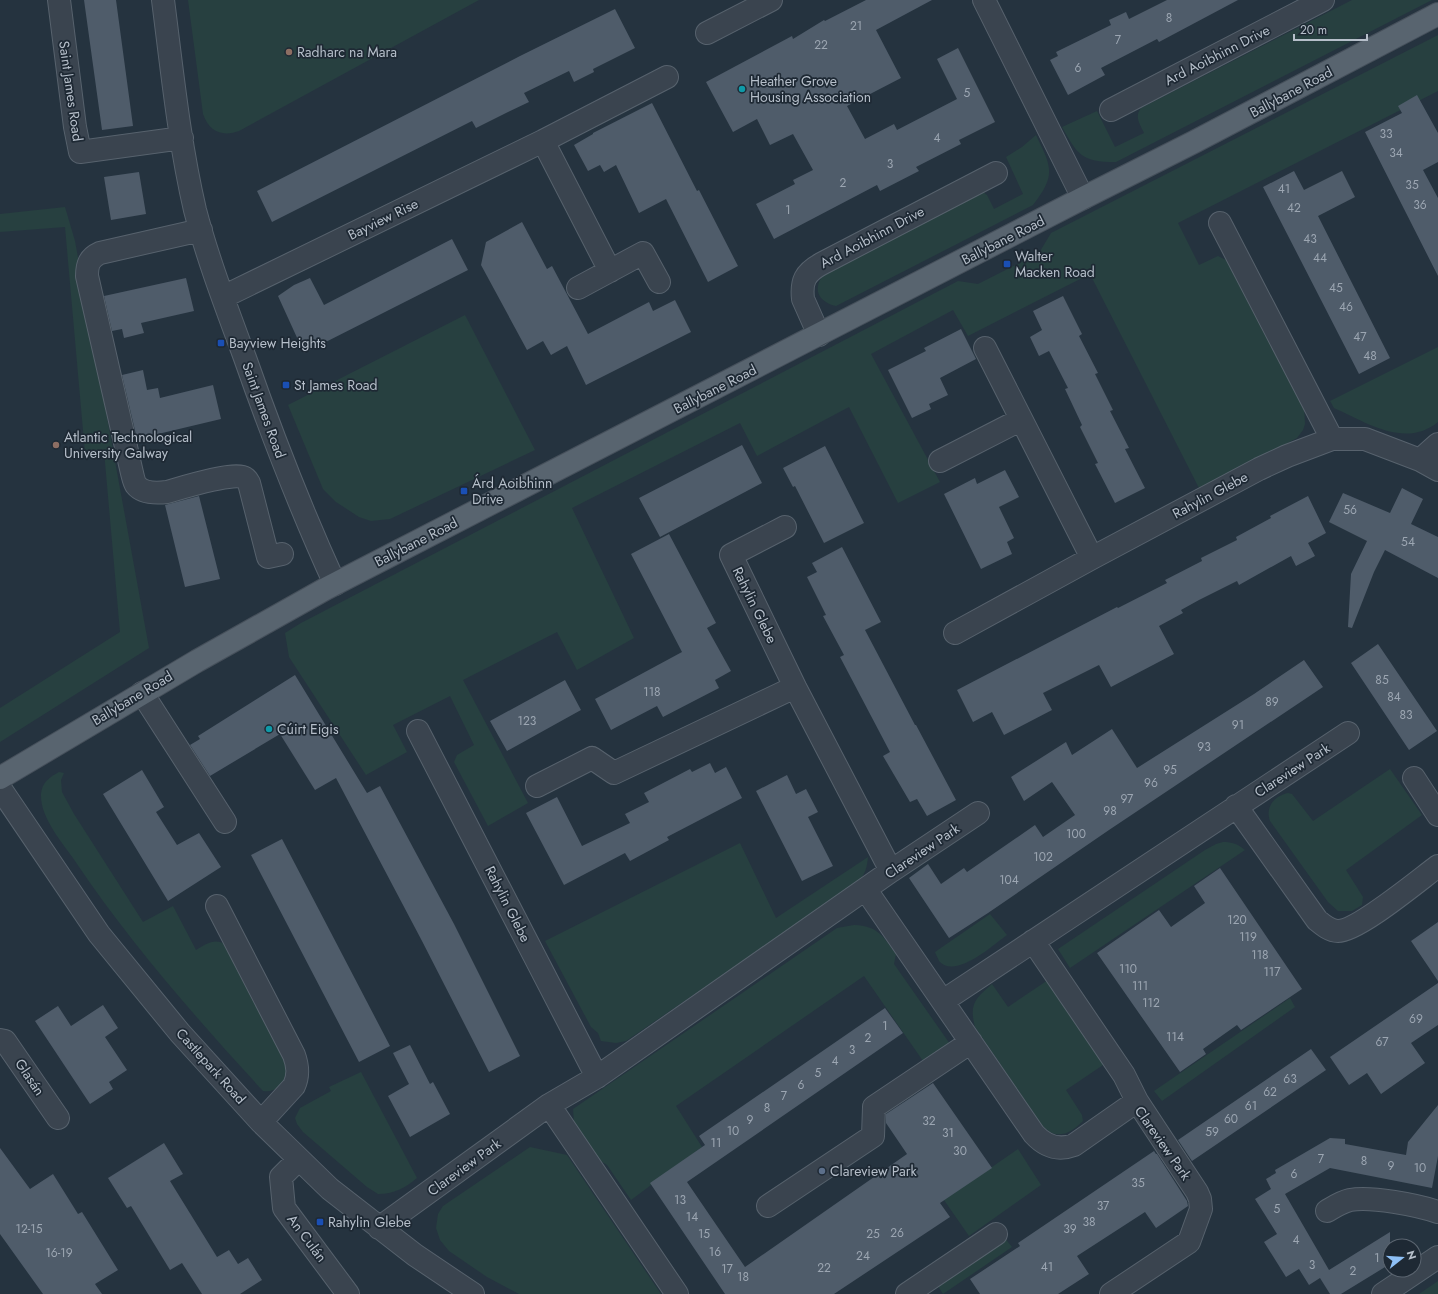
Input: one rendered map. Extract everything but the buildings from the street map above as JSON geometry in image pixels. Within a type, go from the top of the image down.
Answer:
[{"type":"main road","name":"Ballybane Road","points":[[0,778],[196,660],[335,584],[1194,142],[1438,14]]},
{"type":"street","name":"Saint James Road","points":[[59,0],[75,127],[80,152],[182,138]]},
{"type":"street","name":"Saint James Road","points":[[163,0],[182,138],[191,189],[201,230],[223,297],[287,472],[309,527],[335,584]]},
{"type":"street","points":[[707,33],[771,0]]},
{"type":"street","points":[[984,0],[1083,198]]},
{"type":"street","name":"Ard Aoibhinn Drive","points":[[1111,110],[1323,0]]},
{"type":"street","name":"Bayview Rise","points":[[223,297],[543,141],[667,77]]},
{"type":"street","points":[[543,141],[610,271]]},
{"type":"street","name":"Ard Aoibhinn Drive","points":[[819,335],[804,300],[803,294],[805,276],[809,272],[821,264],[996,173]]},
{"type":"street","points":[[1220,223],[1332,440]]},
{"type":"street","points":[[201,230],[100,253],[89,260],[87,266],[87,276],[132,473],[136,485],[149,492],[167,492],[222,478],[245,478],[249,483],[268,557],[282,554]]},
{"type":"street","points":[[578,288],[643,253],[659,282]]},
{"type":"street","points":[[984,348],[1092,558]]},
{"type":"street","points":[[940,461],[1020,420]]},
{"type":"street","name":"Rahylin Glebe","points":[[955,633],[1092,558],[1287,456],[1332,440],[1364,439],[1429,465],[1438,444]]},
{"type":"street","name":"Rahylin Glebe","points":[[785,527],[731,555],[794,687],[892,871]]},
{"type":"street","points":[[537,786],[592,758],[614,774],[794,687]]},
{"type":"street","points":[[142,693],[225,822]]},
{"type":"street","name":"Rahylin Glebe","points":[[418,731],[597,1077]]},
{"type":"street","name":"Clareview Park","points":[[943,1001],[1033,940],[1348,733]]},
{"type":"street","points":[[1414,778],[1438,815]]},
{"type":"street","name":"Castlepark Road","points":[[0,788],[99,934],[180,1033],[261,1122],[330,1189],[415,1255],[473,1294]]},
{"type":"street","points":[[1236,806],[1317,920],[1331,930],[1337,931],[1349,929],[1364,921],[1438,866]]},
{"type":"street","name":"Clareview Park","points":[[379,1228],[549,1106],[597,1077],[892,871],[978,813]]},
{"type":"street","name":"Clareview Park","points":[[866,890],[1034,1134],[1040,1140],[1052,1147],[1062,1148],[1074,1145],[1137,1101],[1198,1192],[1202,1209],[1189,1242],[1111,1294]]},
{"type":"street","points":[[217,906],[298,1064],[298,1073],[294,1086],[261,1122]]},
{"type":"street","points":[[1033,940],[1124,1074],[1137,1101]]},
{"type":"street","name":"Glasán","points":[[0,1040],[5,1041],[58,1118]]},
{"type":"street","points":[[768,1206],[874,1136],[874,1107],[971,1042]]},
{"type":"street","points":[[549,1106],[676,1294]]},
{"type":"street","name":"An Culán","points":[[299,1159],[281,1177],[284,1208],[348,1294]]},
{"type":"street","points":[[1327,1211],[1341,1203],[1357,1200],[1382,1201],[1438,1212]]},
{"type":"street","points":[[916,1291],[996,1234]]},
{"type":"street","points":[[1383,1294],[1438,1257]]},
{"type":"green space","name":"Radharc na Mara","points":[[188,0],[479,0],[239,131],[233,133],[222,133],[217,132],[209,125],[203,114]]},
{"type":"green space","points":[[1352,0],[1432,0],[1116,162],[1104,162],[1082,155],[1072,144],[1062,127],[1097,111],[1115,147],[1144,133],[1139,124],[1138,117],[1141,108]]},
{"type":"green space","points":[[1438,35],[1438,91],[1178,223],[1199,265],[1218,256],[1228,261],[1304,406],[1305,424],[1303,430],[1297,438],[1200,490],[1090,274],[968,336],[953,310],[871,354],[940,482],[898,503],[849,407],[757,456],[740,423],[572,508],[634,638],[577,670],[557,632],[463,680],[528,803],[488,826],[454,762],[457,755],[474,745],[450,696],[393,725],[407,752],[366,775],[289,657],[285,633],[301,623],[958,281],[978,284],[1039,253],[1051,233]]},
{"type":"green space","points":[[1036,135],[1046,156],[1049,171],[1045,186],[1033,205],[836,306],[825,302],[819,295],[818,286],[823,275],[983,192],[987,195],[994,209],[1023,194],[1006,157],[1022,147]]},
{"type":"green space","points":[[65,207],[75,241],[149,648],[0,742],[0,708],[120,632],[104,451],[85,453],[65,227],[0,232],[0,214]]},
{"type":"green space","points":[[465,315],[535,450],[390,519],[371,521],[359,517],[336,502],[323,489],[288,405]]},
{"type":"green space","points":[[1438,347],[1438,422],[1425,430],[1412,433],[1399,433],[1372,426],[1334,408],[1330,401]]},
{"type":"green space","points":[[1390,769],[1422,815],[1346,870],[1363,897],[1362,905],[1352,911],[1338,911],[1328,902],[1270,821],[1270,807],[1275,799],[1283,794],[1292,794],[1313,821]]},
{"type":"green space","points":[[59,772],[64,773],[61,780],[62,792],[74,814],[143,922],[173,906],[196,950],[214,941],[226,945],[286,1060],[289,1072],[288,1076],[279,1087],[272,1091],[263,1091],[213,1036],[141,951],[58,838],[44,812],[41,794],[45,783]]},
{"type":"green space","points":[[1223,842],[1235,844],[1245,850],[1070,968],[1058,949],[1205,850]]},
{"type":"green space","points":[[740,843],[776,918],[868,857],[868,861],[864,874],[857,883],[626,1041],[616,1043],[601,1041],[598,1033],[591,1027],[545,941]]},
{"type":"green space","points":[[990,914],[1007,935],[984,953],[964,964],[946,966],[939,961],[935,952]]},
{"type":"green space","points":[[854,925],[869,927],[883,937],[896,954],[894,964],[950,1044],[923,1061],[864,976],[676,1106],[702,1147],[631,1200],[607,1165],[596,1158],[574,1122],[573,1109],[837,928]]},
{"type":"green space","points":[[1048,980],[1106,1063],[1066,1090],[1082,1115],[1083,1121],[1072,1130],[1062,1134],[1052,1133],[1041,1124],[975,1027],[973,1019],[973,1007],[975,1002],[992,984],[1008,1007]]},
{"type":"green space","points":[[1290,998],[1295,1007],[1162,1101],[1154,1091]]},
{"type":"green space","points":[[361,1072],[417,1178],[408,1185],[394,1192],[378,1194],[367,1187],[303,1132],[297,1124],[295,1118],[300,1108],[331,1091],[329,1087]]},
{"type":"green space","points":[[530,1147],[567,1155],[661,1294],[519,1294],[487,1277],[449,1251],[440,1240],[436,1228],[438,1214],[443,1206]]},
{"type":"green space","points":[[1018,1149],[1041,1185],[969,1236],[944,1200]]},
{"type":"green space","points":[[1004,1237],[1012,1247],[943,1294],[936,1283]]},
{"type":"green space","points":[[1438,1281],[1438,1294],[1419,1294]]},
{"type":"place","name":"Radharc na Mara","points":[[289,52]]},
{"type":"place","name":"Heather Grove Housing Association","points":[[742,89]]},
{"type":"place","name":"Walter Macken Road","points":[[1007,264]]},
{"type":"place","name":"Bayview Heights","points":[[221,343]]},
{"type":"place","name":"St James Road","points":[[286,385]]},
{"type":"place","name":"Atlantic Technological University Galway","points":[[56,445]]},
{"type":"place","name":"Árd Aoibhinn Drive","points":[[464,491]]},
{"type":"place","name":"Cúirt Eigis","points":[[269,729]]},
{"type":"place","name":"Clareview Park","points":[[822,1171]]},
{"type":"place","name":"Rahylin Glebe","points":[[320,1222]]}]
